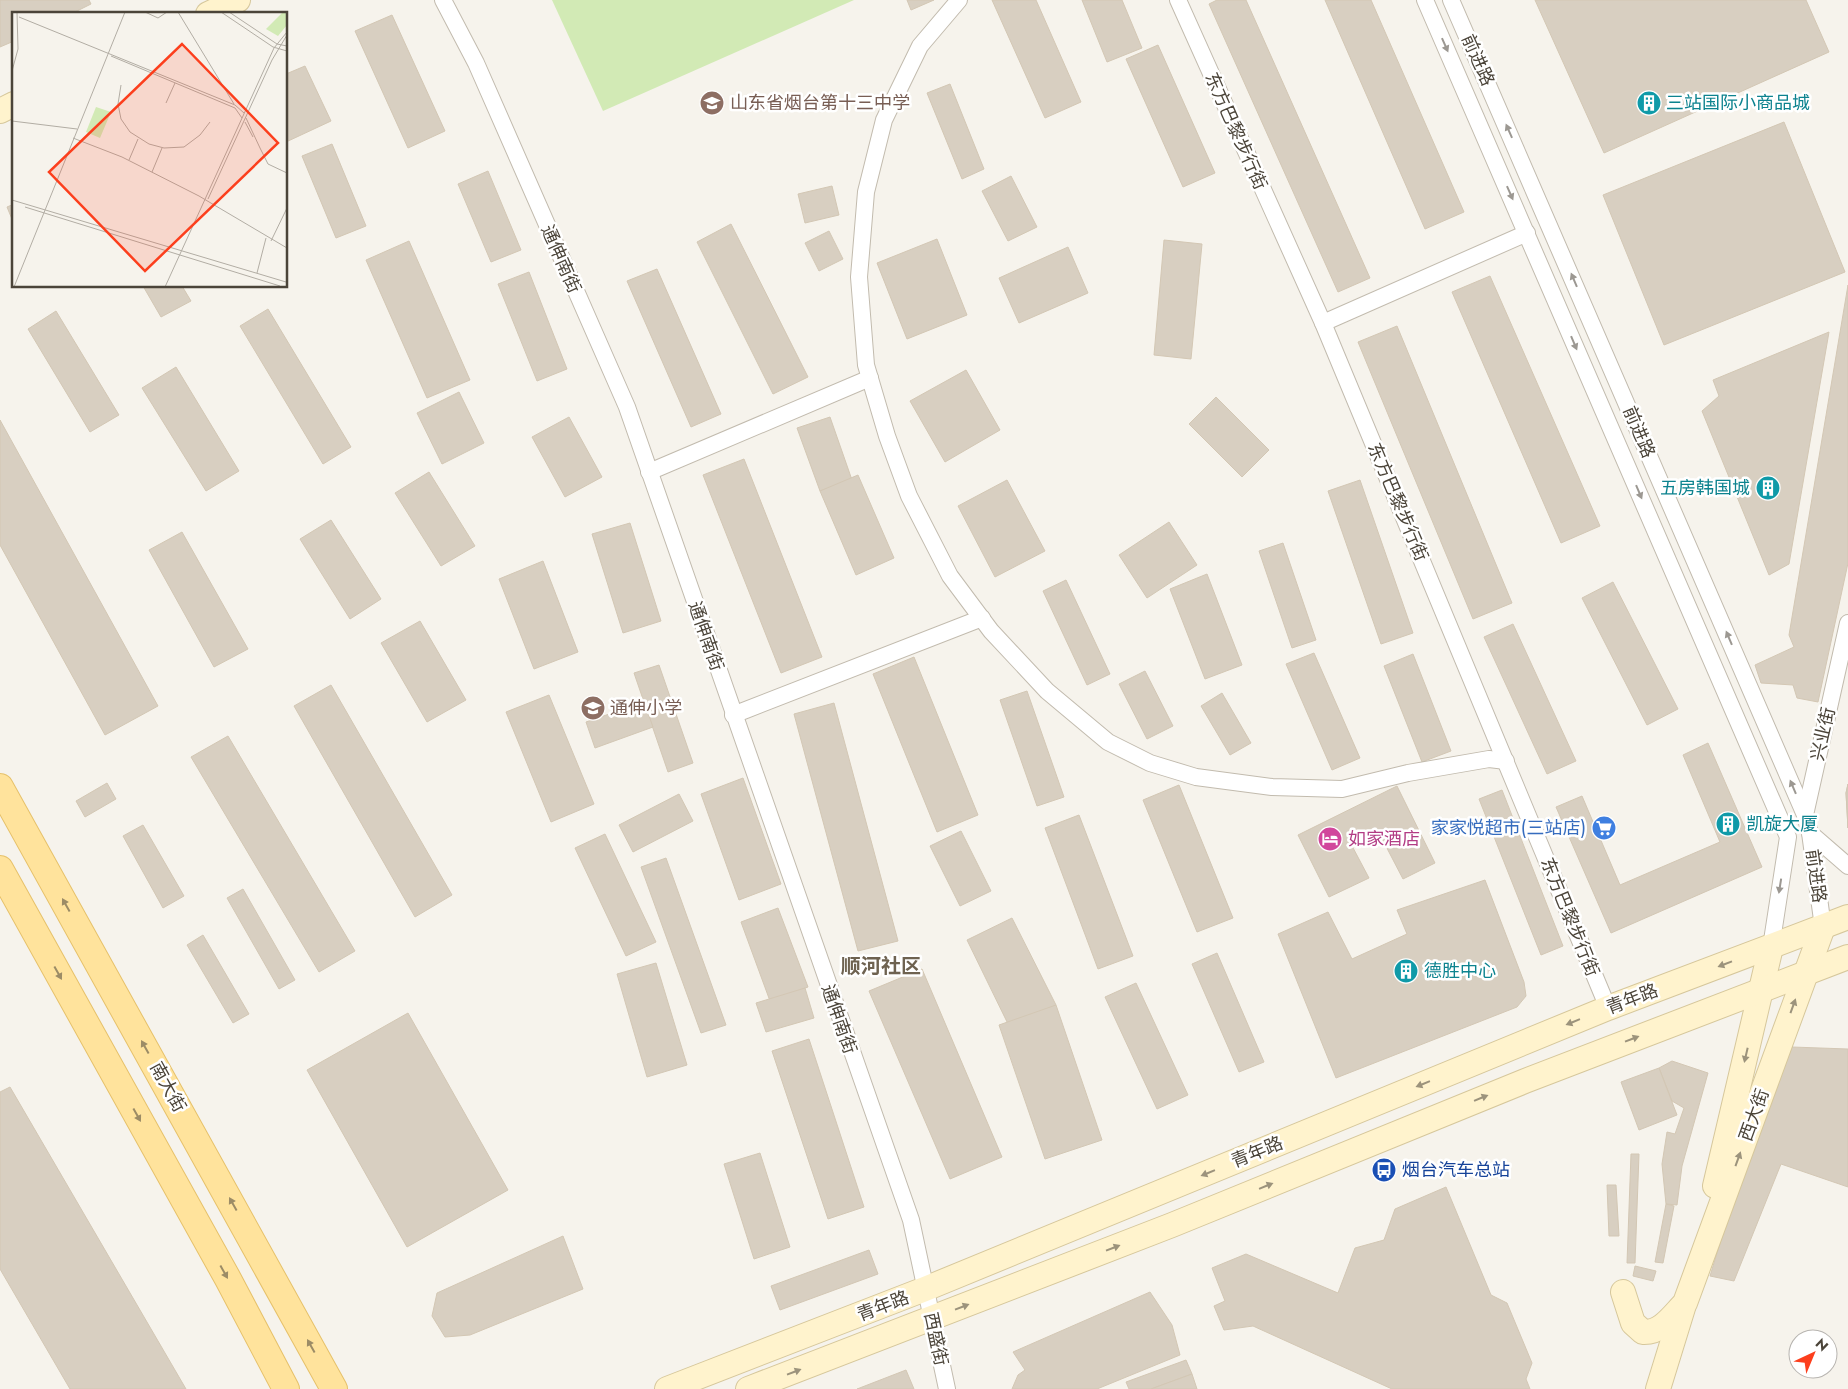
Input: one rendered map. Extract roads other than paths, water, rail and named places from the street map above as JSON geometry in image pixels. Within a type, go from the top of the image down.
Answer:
[{"type":"main road","points":[[212,12],[238,0]]},
{"type":"main road","points":[[0,111],[12,105]]},
{"type":"main road","name":"南大街","points":[[0,787],[334,1389]]},
{"type":"main road","points":[[0,869],[228,1279],[286,1389]]},
{"type":"main road","name":"青年路","points":[[667,1389],[925,1290],[1608,1008],[1848,917]]},
{"type":"main road","name":"西大街","points":[[1658,1389],[1685,1303],[1823,926]]},
{"type":"main road","name":"西大街","points":[[1685,1303],[1761,991],[1770,946]]},
{"type":"main road","name":"青年路","points":[[748,1389],[1172,1224],[1525,1080],[1848,957]]},
{"type":"main road","points":[[1623,1292],[1634,1323],[1643,1332],[1655,1331],[1661,1327],[1685,1303]]},
{"type":"street","name":"通伸南街","points":[[443,0],[476,63],[619,389],[911,1220],[925,1290]]},
{"type":"street","points":[[960,0],[920,46],[884,120],[866,192],[859,278],[866,365],[887,436],[909,496],[950,576],[982,618],[1047,691],[1108,742],[1150,764],[1196,777],[1272,787],[1342,789],[1417,772],[1489,760],[1506,761]]},
{"type":"street","name":"东方巴黎步行街","points":[[1178,0],[1323,323],[1608,1008]]},
{"type":"street","name":"前进路","points":[[1425,0],[1788,838],[1770,946]]},
{"type":"street","name":"前进路","points":[[1451,0],[1805,815],[1810,833],[1823,926]]},
{"type":"street","points":[[1323,323],[1527,233]]},
{"type":"street","points":[[649,472],[870,378]]},
{"type":"street","points":[[733,715],[982,618]]},
{"type":"street","name":"兴业街","points":[[1805,815],[1848,623]]},
{"type":"street","points":[[1810,833],[1848,866]]},
{"type":"street","name":"西盛街","points":[[925,1290],[947,1389]]},
{"type":"place","name":"山东省烟台第十三中学","points":[[712,103]]},
{"type":"place","name":"三站国际小商品城","points":[[1649,103]]},
{"type":"place","name":"五房韩国城","points":[[1768,488]]},
{"type":"place","name":"通伸小学","points":[[593,708]]},
{"type":"place","name":"凯旋大厦","points":[[1728,824]]},
{"type":"place","name":"家家悦超市(三站店)","points":[[1604,828]]},
{"type":"place","name":"如家酒店","points":[[1330,839]]},
{"type":"place","name":"德胜中心","points":[[1406,971]]},
{"type":"place","name":"烟台汽车总站","points":[[1384,1170]]},
{"type":"district","name":"顺河社区","points":[[881,966]]}]
